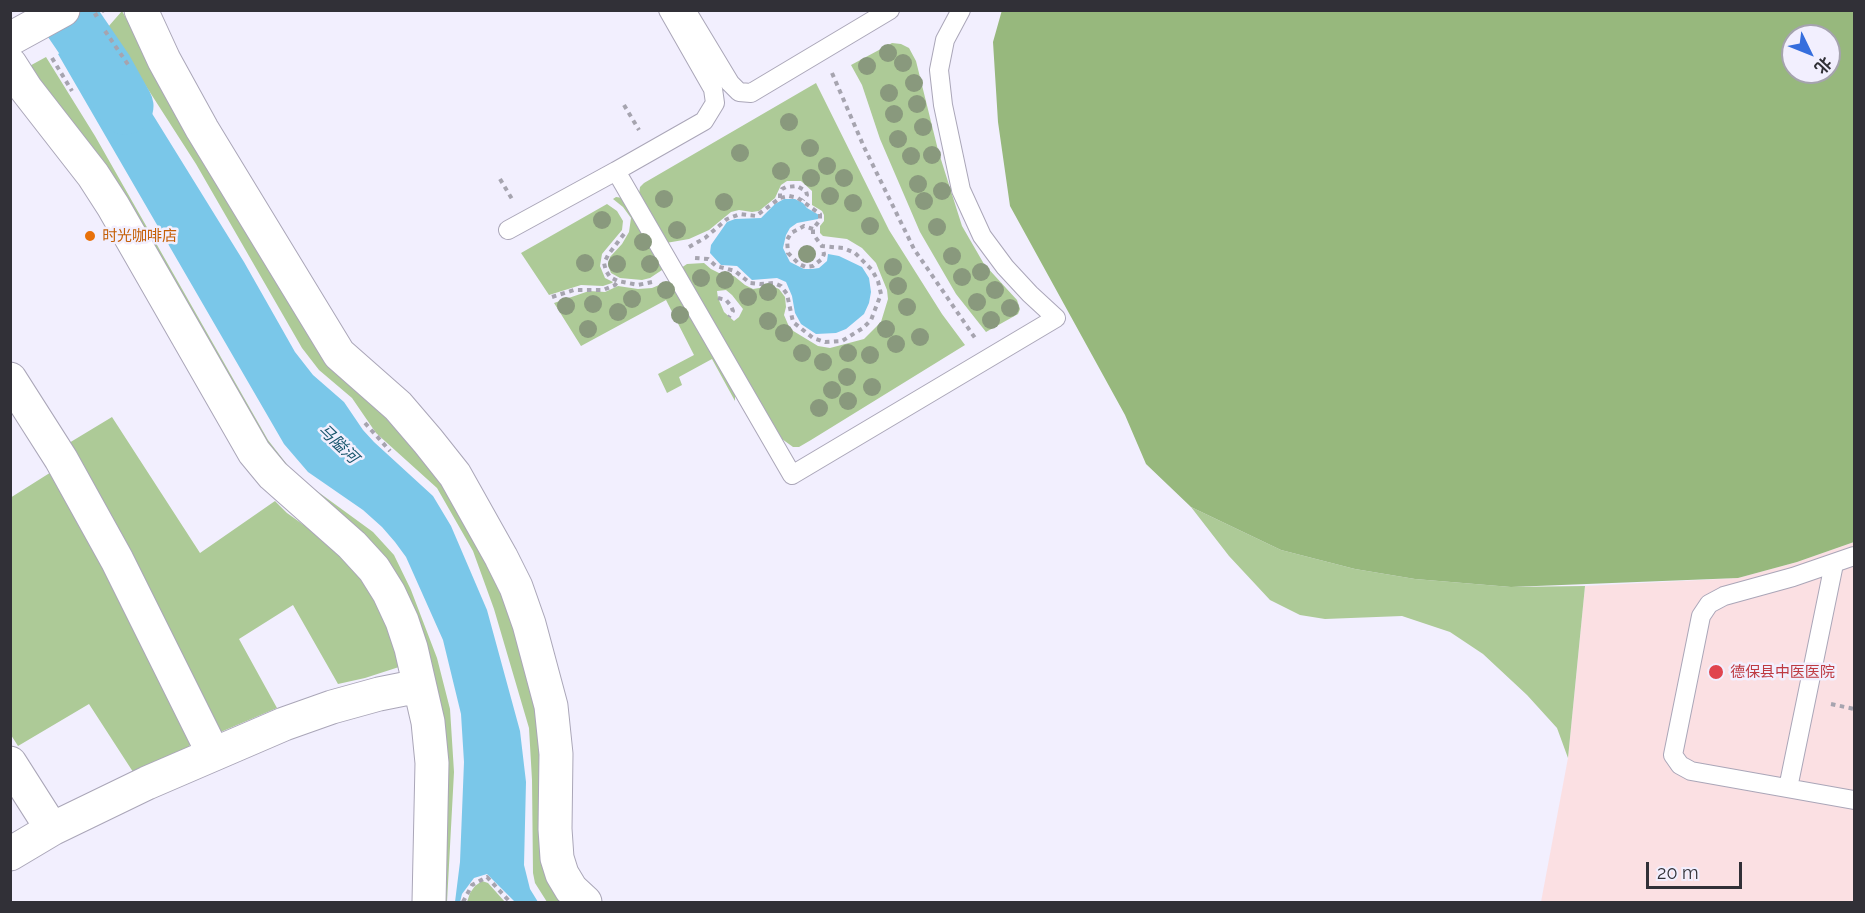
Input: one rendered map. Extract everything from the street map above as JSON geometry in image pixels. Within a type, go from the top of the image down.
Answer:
[{"type":"street","points":[[10,39],[63,10]]},
{"type":"street","points":[[141,10],[164,60],[202,129],[339,354],[398,406],[442,458],[466,493],[516,587],[529,624],[550,706],[556,754],[557,858],[562,874],[571,889],[585,903]]},
{"type":"street","points":[[10,64],[26,89],[93,175],[113,206],[254,452],[273,476],[352,545],[374,569],[389,593],[402,621],[428,722],[432,763],[429,903]]},
{"type":"street","points":[[10,379],[61,459],[117,560],[213,753]]},
{"type":"street","points":[[32,841],[213,753],[284,724],[332,707],[419,686]]},
{"type":"street","points":[[10,763],[32,841]]},
{"type":"street","points":[[10,805],[32,841]]},
{"type":"lane","points":[[508,230],[704,121],[715,104],[713,89],[668,10]]},
{"type":"lane","points":[[686,10],[730,83],[739,92],[751,93],[890,10]]},
{"type":"lane","points":[[616,171],[792,476],[1056,318],[1005,267],[982,236],[961,190],[943,105],[939,70],[945,40],[961,10]]},
{"type":"lane","points":[[1854,556],[1724,596],[1709,604],[1701,616],[1673,755],[1680,765],[1690,771],[1854,800]]},
{"type":"lane","points":[[1788,788],[1834,564]]},
{"type":"path","points":[[105,31],[134,75]]},
{"type":"path","points":[[822,51],[864,147],[914,249],[934,281],[990,357]]},
{"type":"path","points":[[780,198],[780,193],[786,186],[797,186],[806,191],[807,195],[803,200]]},
{"type":"path","points":[[627,224],[624,234],[612,248],[604,263],[610,277],[638,285],[650,283],[670,263],[727,219],[740,214],[756,216],[780,198],[789,196],[803,200],[820,214],[820,220],[813,229],[813,234],[822,246],[824,254],[813,267],[806,267],[799,264],[788,253],[787,240],[791,233],[804,226],[813,229]]},
{"type":"path","points":[[670,263],[698,258],[708,259],[716,266],[735,271],[750,283],[760,285],[774,283],[781,286],[790,302],[793,322],[813,338],[825,342],[842,341],[854,335],[871,320],[881,294],[872,270],[855,253],[843,248],[822,246]]},
{"type":"path","points":[[552,297],[574,290],[603,290],[615,285],[618,281]]},
{"type":"path","points":[[361,419],[378,440],[393,453]]},
{"type":"path","points":[[463,903],[472,885],[486,877],[510,903]]},
{"type":"shaded area","name":"德保县中医医院","points":[[1854,542],[1854,902],[1541,902],[1568,758],[1585,586],[1738,578],[1797,562]]},
{"type":"green space","points":[[1002,10],[1854,11],[1854,542],[1797,562],[1738,578],[1511,587],[1415,579],[1355,569],[1281,550],[1191,507],[1146,464],[1125,415],[1010,206],[998,122],[993,42]]},
{"type":"green space","points":[[122,11],[160,78],[382,414],[447,484],[487,551],[533,680],[568,902],[547,902],[535,883],[529,728],[494,609],[473,551],[437,488],[376,433],[352,398],[319,370],[302,348],[196,164],[108,27]]},
{"type":"green space","points":[[892,43],[909,48],[916,61],[938,150],[962,226],[984,264],[1017,300],[1020,309],[1018,314],[986,332],[956,294],[920,232],[880,139],[862,85],[851,65]]},
{"type":"green space","points":[[46,57],[95,136],[268,440],[289,467],[310,486],[373,532],[394,555],[411,590],[437,658],[450,709],[454,772],[447,902],[438,902],[429,675],[291,480],[24,69]]},
{"type":"green space","points":[[816,83],[889,230],[942,314],[965,345],[811,440],[799,447],[793,447],[782,439],[681,268],[687,264],[704,263],[719,273],[734,276],[753,289],[772,286],[779,289],[785,297],[784,315],[790,329],[818,346],[830,348],[864,339],[881,322],[888,299],[887,290],[876,263],[862,248],[847,239],[823,236],[820,233],[824,215],[812,205],[812,191],[801,181],[787,181],[781,185],[775,198],[759,211],[731,212],[709,230],[689,239],[666,243],[639,194],[640,187]],"holes":[[[726,290],[743,309],[734,321],[724,312],[717,291]]]},
{"type":"green space","points":[[623,198],[665,268],[650,278],[642,280],[620,278],[611,273],[608,265],[610,257],[629,232],[631,218],[613,199]]},
{"type":"green space","points":[[607,204],[617,211],[623,221],[622,230],[602,254],[600,266],[605,278],[613,282],[603,286],[581,285],[549,295],[521,253]]},
{"type":"green space","points":[[671,280],[735,392],[735,401],[712,359],[679,377],[682,385],[667,393],[658,374],[694,355],[666,300],[581,346],[554,303],[589,291],[605,292],[618,286],[638,289],[652,288]]},
{"type":"green space","points":[[112,417],[200,553],[275,501],[287,513],[333,546],[362,578],[392,631],[399,667],[338,684],[293,605],[239,639],[277,708],[216,734],[64,446]]},
{"type":"green space","points":[[56,469],[192,739],[186,750],[135,775],[89,704],[18,746],[11,735],[10,498]]},
{"type":"green space","points":[[1191,507],[1281,550],[1355,569],[1415,579],[1511,587],[1585,586],[1568,758],[1557,728],[1527,695],[1483,654],[1450,632],[1402,616],[1325,619],[1300,615],[1270,600],[1229,556]]},
{"type":"green space","points":[[482,881],[488,883],[505,902],[467,902],[475,886]]},
{"type":"water","points":[[101,31],[244,262],[295,352],[313,375],[344,402],[374,442],[433,496],[451,526],[487,610],[520,731],[526,782],[524,865],[530,889],[538,902],[515,902],[487,874],[474,878],[462,894],[460,902],[455,902],[460,862],[464,762],[461,714],[443,640],[406,557],[395,542],[363,510],[308,472],[284,444],[58,54]]},
{"type":"water","points":[[784,199],[795,199],[819,215],[818,219],[797,223],[790,228],[783,248],[790,262],[804,269],[812,269],[819,268],[827,261],[828,254],[839,256],[862,267],[869,278],[871,292],[869,303],[864,314],[846,329],[836,333],[816,334],[801,324],[795,313],[792,296],[786,282],[777,278],[752,280],[737,266],[721,265],[710,253],[711,245],[727,222],[735,219],[761,218],[775,204]]},
{"type":"waterway","name":"马隘河","points":[[64,10],[105,70],[125,106]]},
{"type":"place","name":"时光咖啡店","points":[[90,236]]},
{"type":"place","name":"德保县中医医院","points":[[1716,672]]}]
